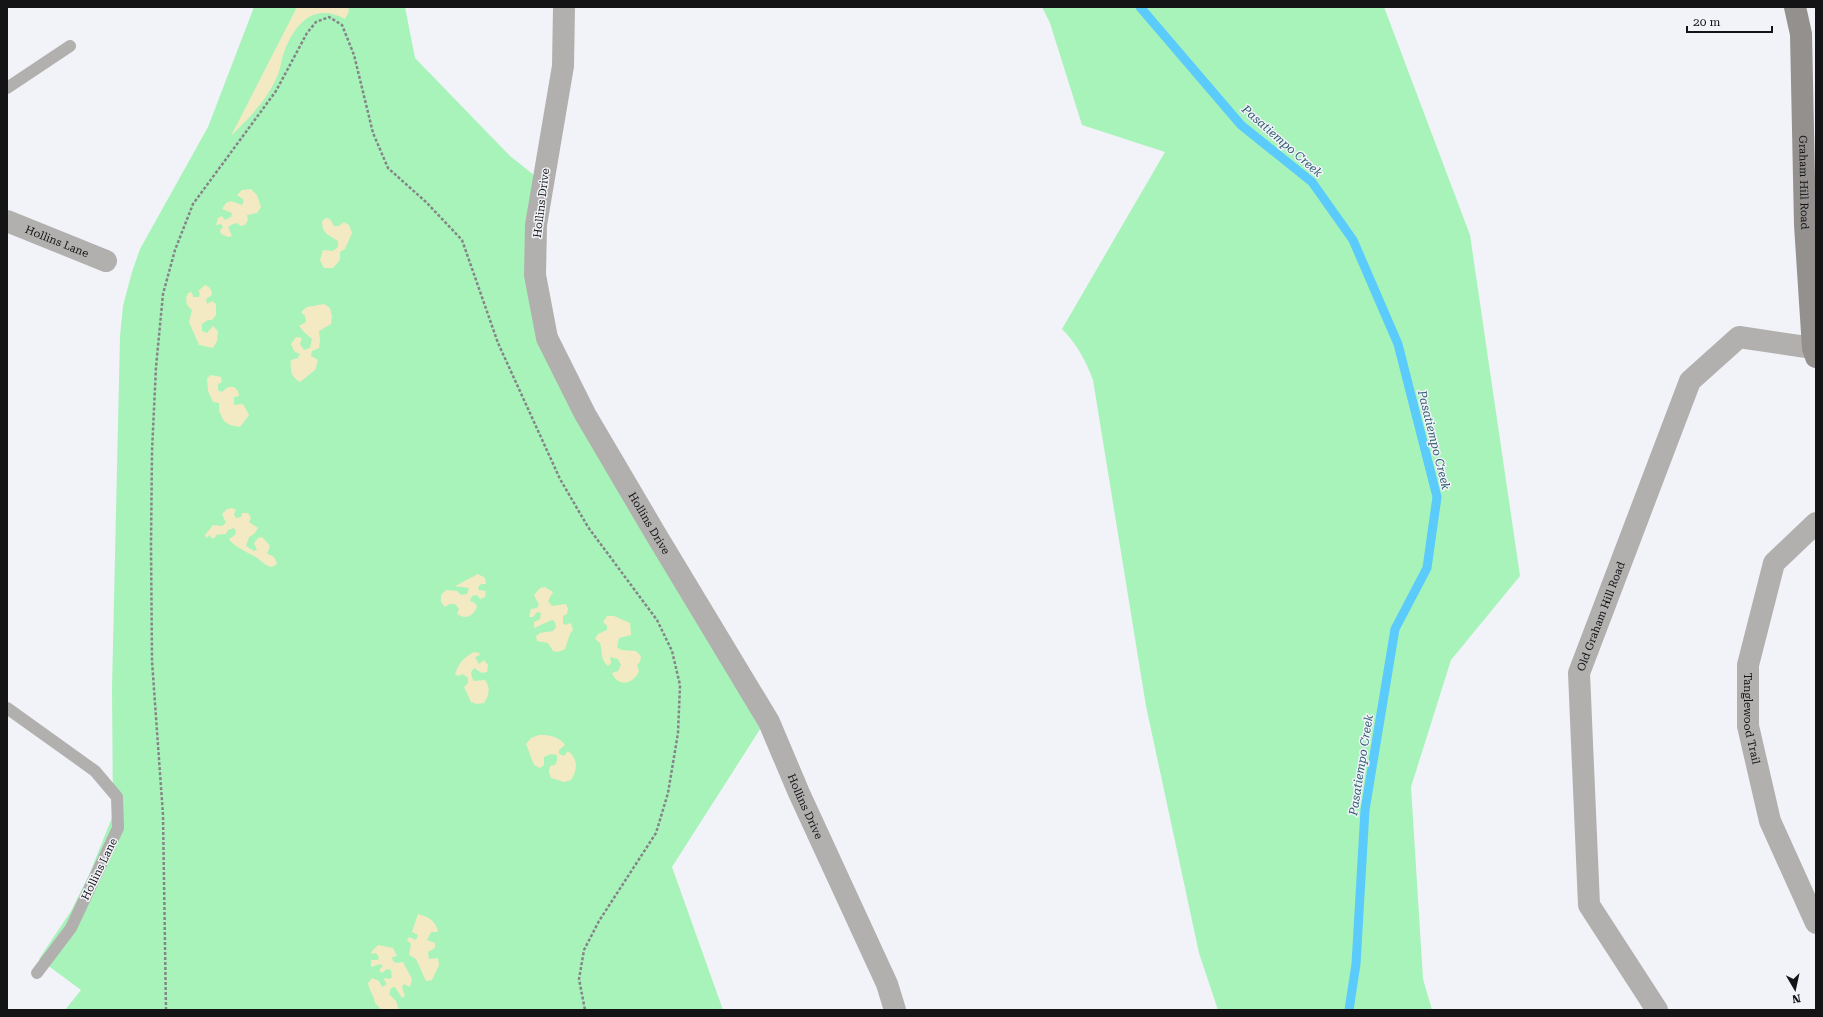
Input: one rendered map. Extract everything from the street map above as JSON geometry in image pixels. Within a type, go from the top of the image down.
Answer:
[{"type":"main road","name":"Graham Hill Road","points":[[1795,7],[1801,34],[1804,225],[1815,352]]},
{"type":"street","name":"Hollins Drive","points":[[564,7],[563,66],[536,225],[535,275],[547,338],[585,414],[655,533],[770,722],[799,793],[887,984],[895,1010]]},
{"type":"street","name":"Hollins Lane","points":[[7,221],[106,261]]},
{"type":"street","name":"Old Graham Hill Road","points":[[1657,1010],[1589,905],[1579,673],[1690,382],[1739,337],[1815,352]]},
{"type":"street","name":"Tanglewood Trail","points":[[1816,522],[1774,563],[1748,665],[1748,726],[1770,820],[1816,923]]},
{"type":"lane","points":[[7,88],[70,46]]},
{"type":"lane","name":"Hollins Lane","points":[[7,708],[95,771],[117,797],[118,828],[71,928],[37,973]]},
{"type":"path","points":[[166,1010],[163,815],[152,661],[151,545],[152,451],[156,367],[163,294],[175,250],[193,204],[276,91],[307,33],[316,22],[330,17],[342,25],[354,54],[373,133],[388,168],[426,202],[462,240],[498,343],[560,479],[588,527],[657,620],[672,651],[680,685],[678,733],[668,793],[656,833],[599,921],[584,950],[579,979],[585,1010]]},
{"type":"green space","points":[[254,7],[405,7],[415,58],[510,156],[539,179],[533,303],[764,723],[672,867],[723,1010],[65,1010],[81,990],[39,959],[71,911],[89,875],[113,815],[112,688],[120,336],[123,306],[140,249],[208,127]]},
{"type":"green space","points":[[1042,7],[1384,7],[1470,235],[1520,576],[1451,660],[1411,787],[1423,979],[1432,1010],[1218,1010],[1199,953],[1146,706],[1093,380],[1080,353],[1062,329],[1165,152],[1082,125],[1050,23]]},
{"type":"sand","points":[[297,7],[348,7],[349,11],[345,19],[333,14],[323,13],[305,19],[298,26],[287,44],[272,87],[256,109],[231,136]]},
{"type":"sand","points":[[251,189],[257,195],[261,207],[257,213],[247,215],[248,220],[245,225],[240,226],[238,223],[228,227],[232,236],[228,237],[221,234],[220,230],[223,227],[221,224],[216,225],[218,218],[222,216],[225,220],[231,217],[232,213],[222,209],[226,203],[231,201],[242,205],[244,200],[237,195],[242,190]]},
{"type":"sand","points":[[326,218],[330,219],[334,226],[339,226],[344,222],[349,225],[352,233],[345,249],[340,252],[340,260],[333,268],[324,268],[320,260],[323,250],[333,251],[338,247],[338,241],[327,234],[323,229],[322,221]]},
{"type":"sand","points":[[205,285],[211,290],[212,293],[212,295],[206,299],[207,304],[212,301],[216,304],[216,315],[212,320],[208,320],[202,324],[202,331],[207,333],[213,326],[218,331],[217,341],[213,348],[199,345],[189,322],[192,310],[187,305],[186,298],[188,293],[192,292],[193,297],[199,297],[200,293],[198,291]]},
{"type":"sand","points":[[324,304],[330,308],[332,317],[331,324],[319,331],[319,348],[312,351],[311,356],[318,360],[315,370],[300,382],[292,373],[291,360],[298,358],[300,354],[294,351],[291,344],[296,337],[302,338],[300,344],[304,350],[310,348],[312,339],[299,326],[306,322],[305,316],[301,312],[307,307]]},
{"type":"sand","points":[[211,375],[221,377],[222,382],[218,384],[218,390],[222,392],[228,387],[234,387],[238,391],[239,396],[234,397],[234,405],[243,404],[249,415],[240,427],[230,425],[224,421],[219,411],[219,403],[213,402],[208,391],[207,378]]},
{"type":"sand","points":[[232,508],[236,510],[234,514],[236,518],[241,517],[242,513],[248,513],[251,518],[249,522],[258,528],[254,534],[249,537],[246,546],[254,551],[257,550],[254,543],[258,538],[262,537],[270,546],[267,554],[274,557],[277,564],[272,567],[269,566],[230,541],[229,539],[235,535],[236,531],[234,528],[228,530],[226,534],[216,535],[215,538],[211,538],[210,535],[206,538],[205,535],[213,525],[222,526],[226,523],[222,514],[227,509]]},
{"type":"sand","points":[[478,574],[485,578],[486,584],[481,584],[478,587],[479,590],[486,591],[485,597],[480,599],[477,595],[472,596],[470,601],[475,603],[477,607],[471,615],[463,617],[457,614],[459,609],[455,604],[450,604],[445,607],[441,602],[441,595],[446,590],[457,591],[461,595],[467,594],[469,588],[455,586]]},
{"type":"sand","points":[[545,587],[553,592],[548,601],[552,606],[566,604],[568,609],[567,614],[563,616],[563,623],[565,625],[571,623],[573,630],[570,634],[565,649],[558,652],[553,651],[548,643],[537,641],[536,636],[540,633],[553,631],[556,627],[555,622],[552,620],[534,628],[534,622],[540,619],[541,613],[537,612],[533,617],[529,617],[531,609],[537,608],[539,605],[534,595],[540,588]]},
{"type":"sand","points":[[607,616],[614,616],[630,623],[631,635],[619,638],[617,647],[621,650],[636,651],[641,656],[640,662],[637,665],[639,671],[634,679],[630,681],[622,682],[615,678],[612,673],[618,671],[621,665],[618,659],[610,657],[611,663],[608,666],[603,658],[600,643],[595,639],[598,634],[607,630],[607,626],[603,622]]},
{"type":"sand","points":[[474,652],[479,653],[480,655],[475,657],[479,664],[484,660],[488,665],[487,672],[482,673],[474,668],[471,672],[474,681],[485,680],[489,689],[484,703],[477,704],[471,702],[464,687],[468,683],[468,678],[463,674],[458,676],[455,674],[462,661]]},
{"type":"sand","points":[[539,735],[557,738],[565,745],[559,750],[559,754],[564,756],[568,751],[574,757],[576,768],[571,780],[564,782],[551,778],[549,772],[550,766],[555,765],[557,755],[551,754],[544,757],[544,765],[540,768],[534,765],[526,744],[531,738]]},
{"type":"sand","points":[[418,914],[434,922],[438,932],[431,932],[427,940],[435,943],[435,948],[428,952],[429,959],[438,958],[439,965],[432,980],[426,981],[416,959],[409,955],[411,944],[407,940],[409,937],[416,940],[418,935],[412,932]]},
{"type":"sand","points":[[378,945],[393,948],[397,956],[392,957],[393,961],[396,963],[403,962],[412,979],[410,987],[404,984],[402,987],[405,996],[402,998],[395,987],[391,988],[389,994],[396,1001],[399,1010],[382,1010],[375,1003],[368,983],[372,978],[379,981],[382,987],[387,984],[384,980],[385,978],[390,979],[392,977],[391,970],[387,969],[382,973],[379,970],[383,966],[380,964],[371,967],[371,960],[378,960],[379,957],[376,953],[371,954]]},
{"type":"waterway","name":"Pasatiempo Creek","points":[[1140,7],[1241,125],[1312,182],[1353,240],[1398,344],[1437,497],[1427,568],[1395,629],[1365,810],[1356,964],[1349,1010]]}]
